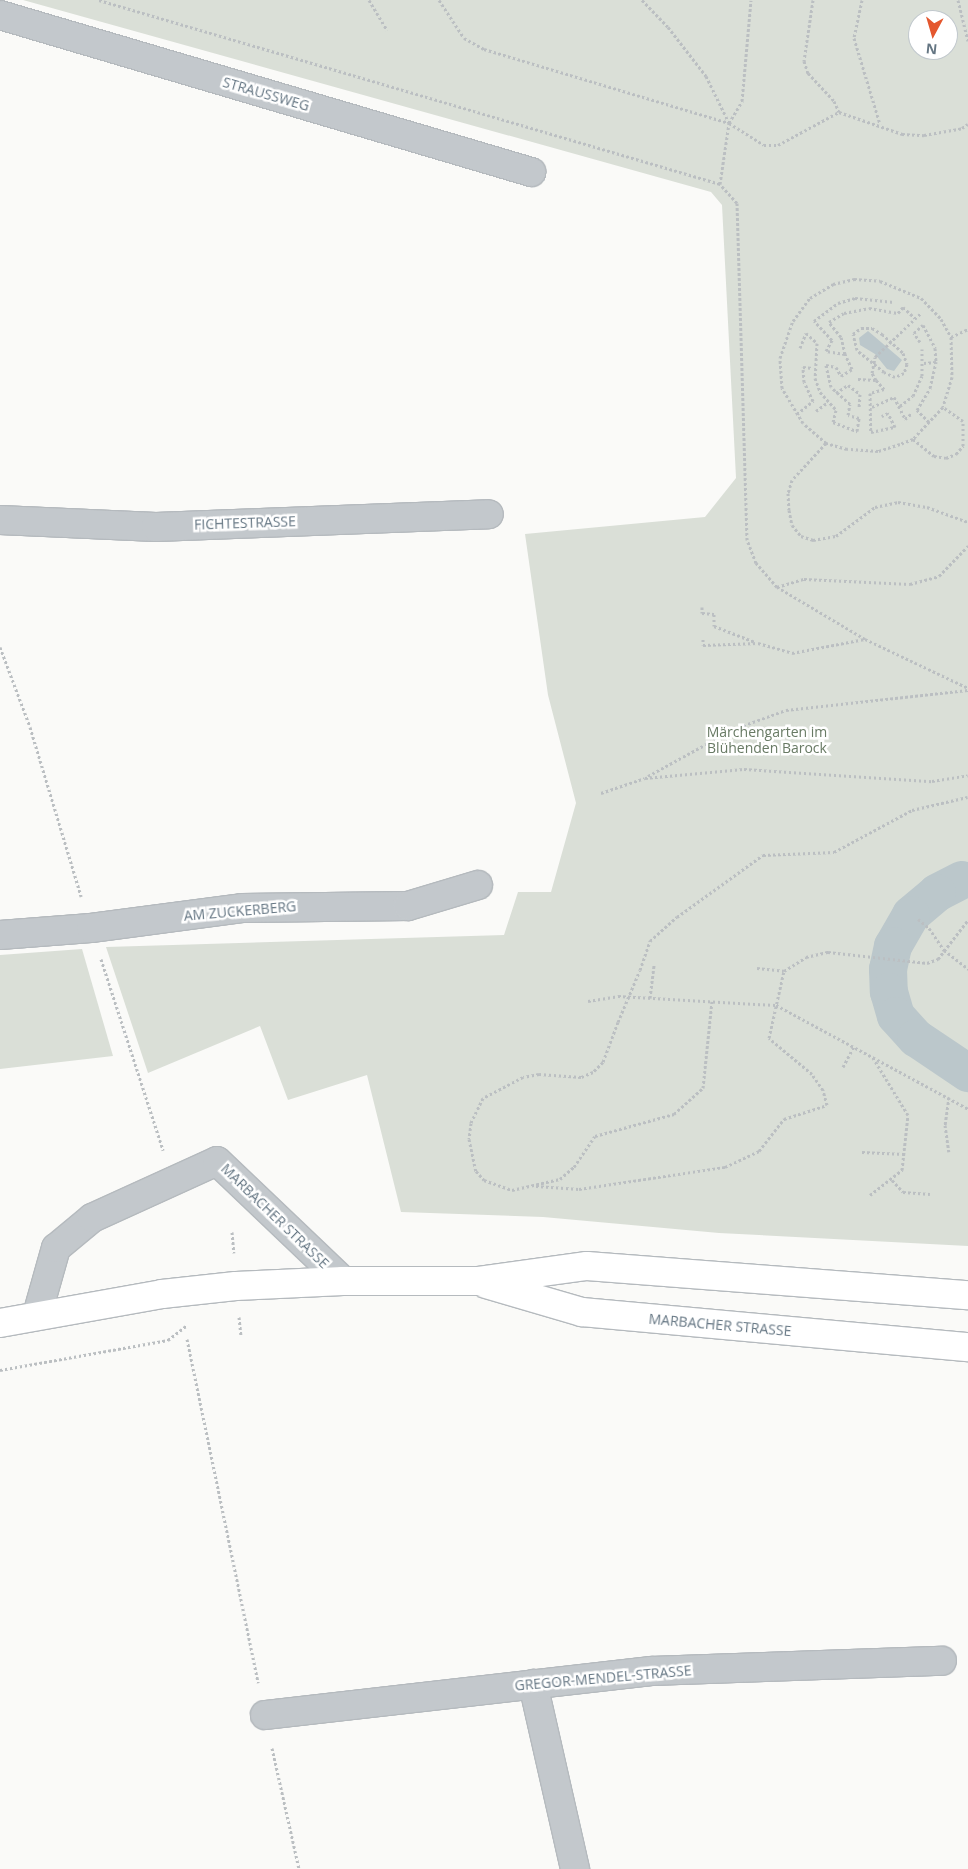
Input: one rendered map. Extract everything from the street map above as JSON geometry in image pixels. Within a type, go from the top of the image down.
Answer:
[{"type":"main road","name":"MARBACHER STRASSE","points":[[0,1324],[37,1315],[218,1288],[343,1281],[477,1281],[587,1266],[968,1295]]},
{"type":"main road","name":"MARBACHER STRASSE","points":[[477,1281],[582,1312],[968,1347]]},
{"type":"street","name":"STRAUSSWEG","points":[[0,15],[531,172]]},
{"type":"street","name":"FICHTESTRASSE","points":[[0,520],[156,527],[489,514]]},
{"type":"street","name":"AM ZUCKERBERG","points":[[0,935],[91,928],[242,908],[408,906],[478,885]]},
{"type":"street","name":"MARBACHER STRASSE","points":[[37,1315],[56,1248],[92,1218],[217,1161],[343,1281]]},
{"type":"street","name":"GREGOR-MENDEL-STRASSE","points":[[265,1715],[651,1671],[942,1661]]},
{"type":"street","points":[[533,1684],[575,1869]]},
{"type":"path","points":[[99,0],[720,184],[737,203],[747,540],[756,563],[777,587],[865,639],[968,689]]},
{"type":"path","points":[[369,0],[387,30]]},
{"type":"path","points":[[439,0],[464,38],[484,49],[728,124],[764,145],[778,145],[839,112],[880,124],[902,134],[924,135],[962,128],[968,124]]},
{"type":"path","points":[[642,0],[668,27],[706,76],[728,124]]},
{"type":"path","points":[[720,184],[728,124],[742,101],[751,0]]},
{"type":"path","points":[[813,0],[804,61],[808,73],[834,101],[839,112]]},
{"type":"path","points":[[862,0],[854,38],[880,124]]},
{"type":"path","points":[[958,0],[968,41]]},
{"type":"path","points":[[863,280],[880,281],[921,298],[941,319],[951,337],[952,378],[943,407],[913,439],[878,451],[847,449],[826,443],[803,424],[782,388],[780,358],[784,339],[793,321],[810,298],[833,284],[863,280]]},
{"type":"path","points":[[845,354],[826,351],[832,340],[814,321],[838,303],[855,298],[894,302]]},
{"type":"path","points":[[800,348],[806,333],[817,343],[813,368],[820,392],[836,410],[833,422],[857,431],[859,418],[848,415],[850,404],[836,393],[828,376],[826,366],[836,366],[841,376],[852,369],[845,354],[841,337],[829,322],[844,313],[869,308],[898,313],[904,307],[915,318]]},
{"type":"path","points":[[882,416],[888,413],[895,427],[871,432],[872,407],[870,393],[884,390],[872,373],[874,363],[921,312]]},
{"type":"path","points":[[920,342],[914,333],[923,325],[935,348],[936,362],[930,388],[917,410],[929,422]]},
{"type":"path","points":[[861,328],[872,328],[892,342],[903,352],[907,364],[904,373],[895,377],[874,363],[858,350],[853,334],[861,328]]},
{"type":"path","points":[[951,337],[968,329]]},
{"type":"path","points":[[900,406],[913,396],[924,363],[922,349]]},
{"type":"path","points":[[924,363],[936,362]]},
{"type":"path","points":[[797,414],[814,401],[804,382],[803,367],[813,368]]},
{"type":"path","points":[[858,379],[876,380]]},
{"type":"path","points":[[836,393],[848,385],[860,394],[859,408]]},
{"type":"path","points":[[872,407],[894,396],[905,419],[911,414]]},
{"type":"path","points":[[816,411],[828,402]]},
{"type":"path","points":[[913,439],[934,456],[946,458],[956,454],[963,446],[962,421],[943,407]]},
{"type":"path","points":[[826,443],[800,469],[788,493],[792,525],[801,536],[826,540],[853,525],[874,507],[898,502],[927,507],[968,522]]},
{"type":"path","points":[[777,587],[804,579],[910,584],[939,576],[968,546]]},
{"type":"path","points":[[702,607],[702,613],[714,614],[714,626],[792,654],[865,639]]},
{"type":"path","points":[[703,639],[703,645],[758,643]]},
{"type":"path","points":[[0,647],[30,727],[91,928],[174,1179]]},
{"type":"path","points":[[601,793],[645,778],[734,729],[786,710],[968,689]]},
{"type":"path","points":[[645,778],[744,769],[932,781],[968,775]]},
{"type":"path","points":[[712,1001],[703,1088],[674,1114],[595,1136],[574,1167],[560,1179],[536,1186],[512,1190],[496,1187],[476,1171],[469,1139],[476,1108],[494,1090],[523,1077],[557,1074],[581,1077],[593,1072],[603,1062],[650,941],[677,917],[763,854],[834,852],[912,810],[968,797]]},
{"type":"path","points":[[918,919],[929,928],[944,950],[968,969]]},
{"type":"path","points":[[757,968],[784,971],[806,957],[828,952],[927,963],[938,959],[968,920]]},
{"type":"path","points":[[650,998],[654,965]]},
{"type":"path","points":[[536,1186],[579,1189],[725,1167],[759,1151],[784,1119],[827,1105],[823,1090],[812,1074],[769,1038],[784,971]]},
{"type":"path","points":[[588,1001],[618,996],[776,1005],[968,1109]]},
{"type":"path","points":[[843,1067],[854,1046]]},
{"type":"path","points":[[870,1194],[892,1180],[902,1170],[908,1115],[871,1055]]},
{"type":"path","points":[[949,1098],[945,1125],[949,1152]]},
{"type":"path","points":[[862,1152],[904,1154]]},
{"type":"path","points":[[892,1180],[903,1192],[930,1194]]},
{"type":"path","points":[[0,1370],[168,1340]]},
{"type":"path","points":[[187,1340],[299,1869]]},
{"type":"green space","name":"Märchengarten im Blühenden Barock","points":[[23,0],[968,0],[968,1246],[719,1233],[543,1217],[401,1212],[367,1075],[288,1100],[260,1026],[148,1073],[106,947],[504,935],[518,892],[551,892],[576,803],[548,695],[525,534],[705,517],[736,478],[722,205],[711,192]]},
{"type":"green space","points":[[82,949],[113,1056],[0,1069],[0,955]]},
{"type":"shaded area","points":[[868,331],[902,360],[894,371],[887,369],[875,354],[860,345],[859,338]]},
{"type":"waterway","points":[[962,880],[937,893],[911,915],[893,946],[888,969],[889,992],[896,1016],[916,1038],[968,1073]]}]
